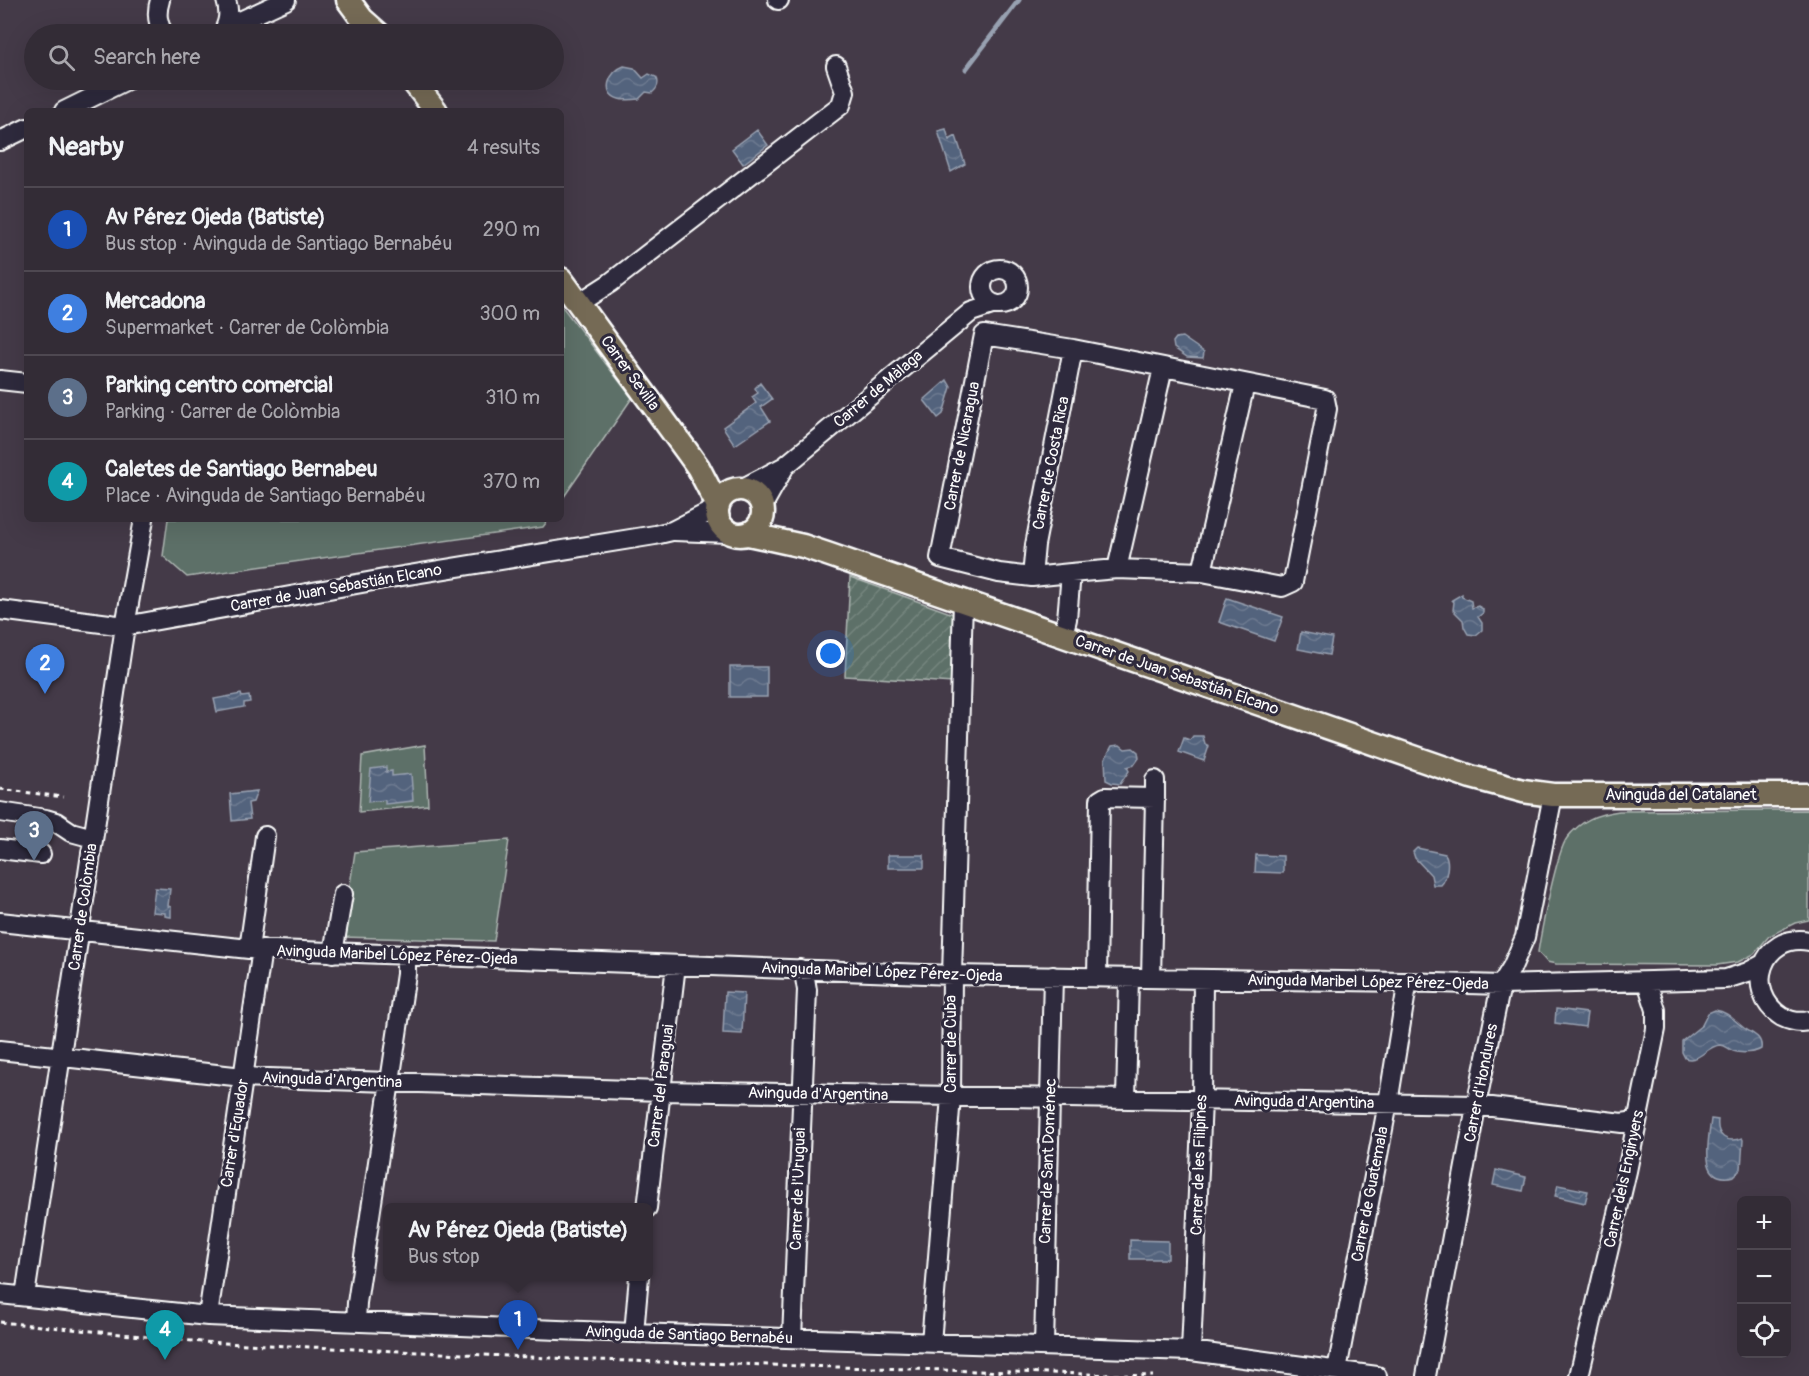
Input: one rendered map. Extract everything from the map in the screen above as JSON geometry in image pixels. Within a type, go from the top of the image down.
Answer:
[{"type":"main road","points":[[348,0],[368,24]]},
{"type":"main road","points":[[368,0],[375,24]]},
{"type":"main road","points":[[420,90],[434,108]]},
{"type":"main road","name":"Carrer Sevilla","points":[[564,283],[698,467],[717,507]]},
{"type":"main road","name":"Carrer Sevilla","points":[[698,467],[738,489]]},
{"type":"main road","points":[[738,489],[755,495],[763,508],[760,524],[739,533],[719,522],[717,507],[724,496],[738,489]]},
{"type":"main road","name":"Carrer de Juan Sebastián Elcano","points":[[763,508],[803,546]]},
{"type":"main road","name":"Carrer de Juan Sebastián Elcano","points":[[739,533],[803,546],[1471,777],[1523,791],[1553,795]]},
{"type":"main road","name":"Avinguda del Catalanet","points":[[1553,795],[1809,795]]},
{"type":"street","points":[[226,0],[229,10],[227,24]]},
{"type":"street","points":[[235,24],[286,0]]},
{"type":"street","points":[[579,303],[610,283],[841,105],[845,92],[836,66]]},
{"type":"street","points":[[70,108],[105,90]]},
{"type":"street","points":[[0,140],[24,129]]},
{"type":"street","points":[[1006,269],[1017,279],[1016,295],[1011,301],[994,304],[983,291],[983,284],[990,272],[1006,269]]},
{"type":"street","name":"Carrer de Màlaga","points":[[971,312],[983,284]]},
{"type":"street","name":"Carrer de Màlaga","points":[[738,489],[785,466],[971,312],[994,304]]},
{"type":"street","name":"Carrer de Nicaragua","points":[[1032,577],[999,573],[940,558],[984,335],[1073,349]]},
{"type":"street","points":[[1032,577],[1117,569],[1202,572],[1282,587],[1293,582],[1327,409],[1325,399],[1073,349]]},
{"type":"street","name":"Carrer de Costa Rica","points":[[1032,577],[1035,545],[1073,349]]},
{"type":"street","points":[[1117,569],[1163,368]]},
{"type":"street","points":[[0,380],[24,383]]},
{"type":"street","points":[[1202,572],[1245,384]]},
{"type":"street","name":"Carrer de Màlaga","points":[[763,508],[785,466]]},
{"type":"street","name":"Carrer de Juan Sebastián Elcano","points":[[672,531],[717,507]]},
{"type":"street","name":"Carrer de Colòmbia","points":[[25,1296],[125,626],[143,522]]},
{"type":"street","name":"Carrer de Juan Sebastián Elcano","points":[[0,610],[125,626],[384,579],[672,531],[739,533]]},
{"type":"street","points":[[1063,635],[1067,619],[1071,573]]},
{"type":"street","name":"Carrer de Cuba","points":[[931,1343],[951,1097],[952,975],[963,601]]},
{"type":"street","points":[[1151,978],[1155,780]]},
{"type":"street","name":"Carrer d'Hondures","points":[[1426,1376],[1476,1105],[1501,985],[1525,937],[1553,795]]},
{"type":"street","points":[[1097,977],[1100,800],[1105,798],[1155,798]]},
{"type":"street","points":[[0,812],[46,819],[56,822],[71,832],[93,838]]},
{"type":"street","name":"Carrer d'Equador","points":[[208,1316],[243,1077],[265,836]]},
{"type":"street","points":[[0,849],[41,854]]},
{"type":"street","points":[[333,953],[343,894]]},
{"type":"street","name":"Avinguda Maribel López Pérez-Ojeda","points":[[0,922],[255,949],[952,975],[1501,985],[1726,979],[1763,964]]},
{"type":"street","points":[[1806,937],[1785,942],[1772,951],[1763,964],[1760,980],[1763,997],[1773,1011],[1787,1020],[1803,1022],[1809,1020]]},
{"type":"street","points":[[356,1322],[406,974],[406,956]]},
{"type":"street","name":"Carrer del Paraguai","points":[[648,1203],[676,965]]},
{"type":"street","name":"Carrer de l'Uruguai","points":[[792,1338],[807,990],[805,978],[800,969]]},
{"type":"street","name":"Carrer de Sant Doménec","points":[[1044,1346],[1053,976]]},
{"type":"street","points":[[1126,1099],[1129,978]]},
{"type":"street","name":"Carrer de les Filipines","points":[[1191,1351],[1202,1101],[1203,979]]},
{"type":"street","name":"Carrer de Guatemala","points":[[1336,1370],[1388,1103],[1406,992],[1403,982]]},
{"type":"street","name":"Carrer dels Enginyers","points":[[1579,1376],[1656,1029],[1656,1010],[1647,982]]},
{"type":"street","name":"Avinguda d'Argentina","points":[[0,1050],[243,1077],[661,1091],[1476,1105],[1622,1124],[1636,1121]]},
{"type":"street","points":[[634,1333],[639,1281]]},
{"type":"street","name":"Avinguda de Santiago Bernabéu","points":[[0,1294],[208,1316],[634,1333],[1191,1351],[1377,1376]]},
{"type":"path","points":[[0,789],[63,797]]},
{"type":"path","points":[[0,1322],[202,1342],[605,1360],[1153,1376]]},
{"type":"green space","points":[[564,309],[632,398],[564,497]]},
{"type":"green space","points":[[168,522],[547,522],[543,527],[187,577],[163,556]]},
{"type":"green space","points":[[850,577],[956,615],[953,683],[845,676]]},
{"type":"green space","points":[[425,745],[428,805],[359,812],[362,756]]},
{"type":"green space","points":[[1809,810],[1809,920],[1795,923],[1769,936],[1754,954],[1738,962],[1717,965],[1556,964],[1547,962],[1538,952],[1550,892],[1563,846],[1572,832],[1590,819],[1619,811]]},
{"type":"green space","points":[[509,840],[494,941],[342,937],[355,852]]},
{"type":"water","points":[[624,66],[634,68],[643,78],[649,74],[656,77],[658,84],[655,90],[652,93],[646,92],[639,99],[624,100],[613,96],[608,88],[609,82],[614,73]]},
{"type":"water","points":[[946,129],[949,140],[956,136],[965,164],[951,172],[938,131]]},
{"type":"water","points":[[757,130],[768,145],[743,164],[732,149]]},
{"type":"water","points":[[1182,337],[1204,352],[1203,358],[1187,357],[1174,348],[1173,342],[1176,338]]},
{"type":"water","points":[[947,380],[951,387],[943,414],[938,418],[924,400]]},
{"type":"water","points":[[760,383],[772,399],[761,407],[770,421],[735,445],[723,427],[756,403],[752,397],[758,393],[755,388]]},
{"type":"water","points":[[1462,594],[1462,597],[1471,601],[1472,608],[1478,606],[1483,609],[1483,613],[1478,617],[1482,623],[1482,630],[1476,635],[1468,634],[1463,620],[1453,610],[1452,600]]},
{"type":"water","points":[[1227,598],[1283,617],[1274,641],[1219,622]]},
{"type":"water","points":[[1301,632],[1332,638],[1329,655],[1298,649]]},
{"type":"water","points":[[730,667],[767,667],[767,697],[730,697]]},
{"type":"water","points":[[241,694],[242,697],[249,696],[250,702],[244,703],[244,707],[217,712],[214,699]]},
{"type":"water","points":[[1193,736],[1203,736],[1205,744],[1209,746],[1204,761],[1179,752],[1184,738],[1190,740]]},
{"type":"water","points":[[1120,745],[1125,749],[1133,748],[1138,752],[1139,758],[1134,765],[1127,767],[1129,771],[1120,784],[1106,780],[1105,759],[1112,746]]},
{"type":"water","points":[[386,767],[386,772],[392,771],[392,776],[411,774],[413,801],[385,804],[385,800],[368,802],[371,769]]},
{"type":"water","points":[[257,791],[253,802],[248,803],[250,819],[232,821],[230,794]]},
{"type":"water","points":[[1417,848],[1445,854],[1447,870],[1441,885],[1433,885],[1431,875],[1415,858],[1413,852]]},
{"type":"water","points":[[888,855],[924,855],[924,868],[888,868]]},
{"type":"water","points":[[1256,855],[1283,856],[1283,873],[1255,872]]},
{"type":"water","points":[[155,888],[170,889],[168,906],[171,907],[171,917],[165,916],[165,913],[152,912]]},
{"type":"water","points":[[725,992],[744,993],[742,1034],[723,1033]]},
{"type":"water","points":[[1556,1009],[1587,1013],[1585,1027],[1555,1023]]},
{"type":"water","points":[[1715,1010],[1727,1014],[1757,1036],[1761,1049],[1740,1053],[1720,1045],[1695,1058],[1685,1058],[1682,1052],[1682,1041],[1702,1025],[1708,1013]]},
{"type":"water","points":[[1711,1119],[1718,1120],[1719,1130],[1727,1139],[1742,1138],[1743,1140],[1741,1169],[1734,1176],[1722,1177],[1715,1174],[1710,1167],[1708,1149]]},
{"type":"water","points":[[1496,1170],[1526,1177],[1523,1191],[1493,1185]]},
{"type":"water","points":[[1558,1185],[1588,1191],[1585,1203],[1555,1196]]},
{"type":"water","points":[[1130,1240],[1168,1241],[1168,1259],[1130,1259]]},
{"type":"waterway","points":[[966,69],[1019,0]]},
{"type":"place","name":"Mercadona","points":[[45,694]]},
{"type":"place","name":"Parking centro comercial","points":[[34,861]]},
{"type":"place","name":"Av Pérez Ojeda (Batiste)","points":[[518,1350]]},
{"type":"place","name":"Caletes de Santiago Bernabeu","points":[[165,1360]]}]
